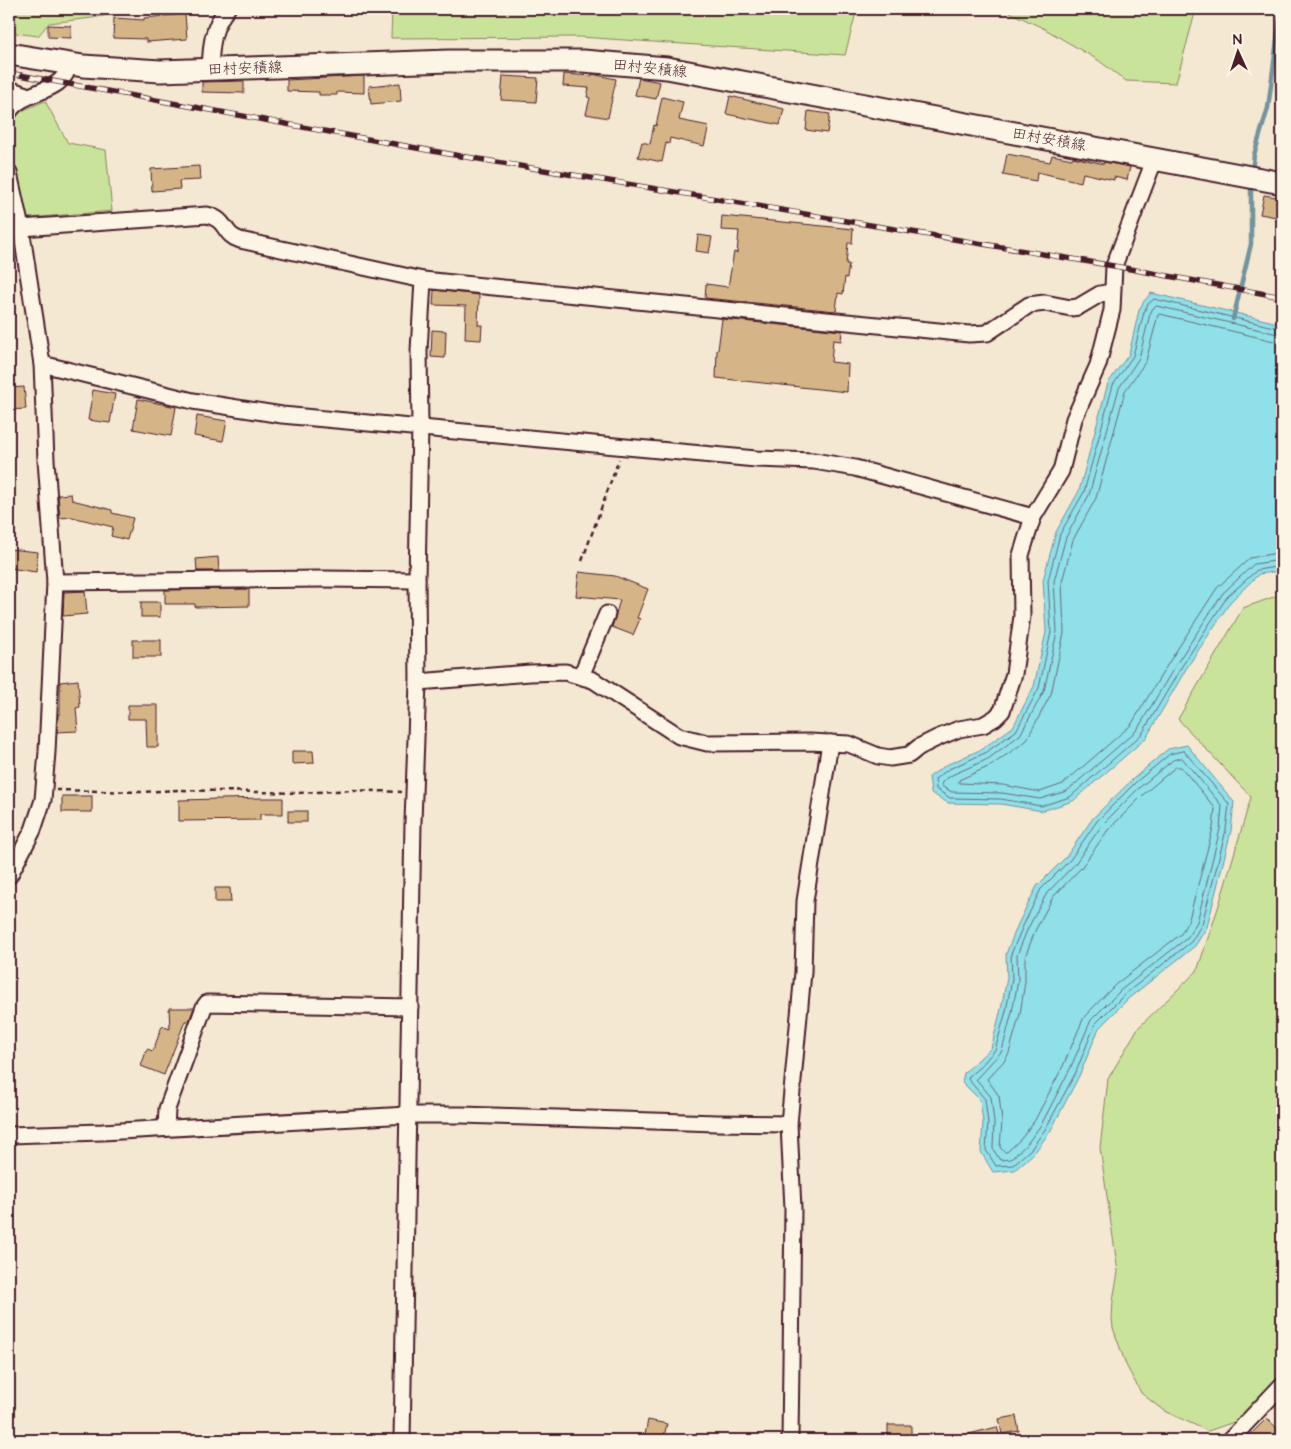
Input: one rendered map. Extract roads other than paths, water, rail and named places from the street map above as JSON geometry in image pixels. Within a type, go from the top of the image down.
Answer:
[{"type":"main road","name":"田村安積線","points":[[9,54],[69,64],[160,71],[449,61],[583,61],[667,68],[1282,183]]},
{"type":"street","points":[[210,69],[210,46],[216,25],[226,9]]},
{"type":"street","points":[[9,112],[11,108],[29,96],[51,88],[68,73],[69,64]]},
{"type":"street","points":[[9,89],[29,96]]},
{"type":"street","points":[[418,682],[565,672],[593,680],[679,736],[707,743],[849,744],[878,756],[898,758],[910,755],[919,747],[959,729],[983,726],[995,718],[1002,711],[1014,674],[1022,616],[1021,555],[1033,517],[1054,485],[1064,462],[1074,419],[1098,365],[1112,310],[1114,266],[1155,158]]},
{"type":"street","points":[[9,173],[21,228],[42,364],[54,582],[47,752],[43,800],[33,830],[9,876]]},
{"type":"street","points":[[21,228],[207,216],[218,218],[229,234],[240,240],[423,280],[969,334],[987,333],[1029,305],[1040,303],[1078,308],[1100,294],[1112,292]]},
{"type":"street","points":[[402,1440],[414,792],[418,682],[419,351],[423,280]]},
{"type":"street","points":[[42,364],[193,401],[282,415],[420,426],[756,458],[814,461],[856,468],[1033,517]]},
{"type":"street","points":[[54,582],[323,579],[417,580]]},
{"type":"street","points":[[581,676],[607,614]]},
{"type":"street","points":[[790,1440],[793,1209],[790,1124],[803,972],[805,901],[830,743]]},
{"type":"street","points":[[166,1128],[167,1109],[207,1003],[410,1007]]},
{"type":"street","points":[[9,1135],[102,1132],[408,1115],[790,1124]]},
{"type":"street","points":[[1230,1440],[1282,1385]]},
{"type":"water","points":[[1151,293],[1282,324],[1282,571],[1259,574],[1231,601],[1186,669],[1146,738],[1073,801],[1042,811],[1001,804],[948,803],[931,793],[929,777],[946,765],[982,749],[1013,727],[1034,686],[1046,632],[1043,580],[1056,532],[1079,491],[1108,383],[1129,354],[1139,310]]},
{"type":"water","points":[[1187,745],[1234,802],[1231,831],[1207,927],[1195,946],[1129,998],[1099,1028],[1080,1074],[1051,1130],[1035,1152],[1015,1170],[993,1172],[981,1152],[983,1122],[980,1100],[962,1082],[964,1073],[991,1048],[1007,978],[1006,954],[1018,924],[1037,886],[1066,857],[1093,818],[1133,779],[1168,749]]},
{"type":"waterway","points":[[1252,171],[1254,155],[1268,108],[1281,9]]},
{"type":"waterway","points":[[1233,319],[1251,244],[1251,183]]},
{"type":"railway","points":[[9,73],[449,154],[1114,266],[1282,297]]}]
